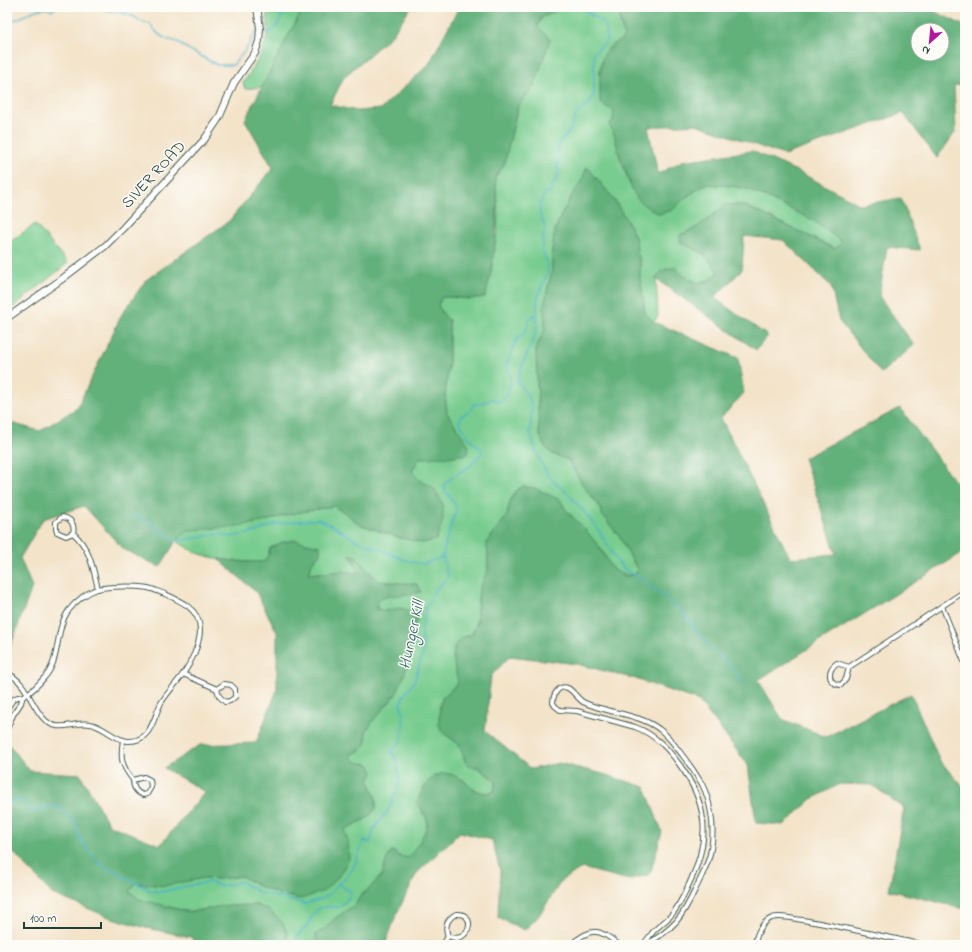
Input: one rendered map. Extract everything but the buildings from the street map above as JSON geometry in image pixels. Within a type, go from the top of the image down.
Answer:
[{"type":"street","name":"SIVER ROAD","points":[[7,318],[62,279],[107,244],[204,140],[219,118],[234,83],[255,53],[259,41],[260,28],[257,7]]},
{"type":"street","points":[[73,533],[66,536],[57,532],[56,524],[59,519],[66,517],[70,520],[74,529],[73,533],[89,553],[98,588]]},
{"type":"street","points":[[7,673],[21,683],[28,693],[44,719],[50,724],[63,727],[82,723],[95,725],[123,740],[133,741],[147,734],[150,730],[161,704],[183,674],[194,653],[200,632],[200,624],[193,610],[179,600],[149,588],[134,586],[98,588],[90,591],[72,605],[67,612],[62,624],[54,659],[45,678],[28,693],[23,696],[16,697],[7,710]]},
{"type":"street","points":[[849,667],[837,663],[830,671],[830,679],[836,684],[840,685],[846,679],[849,667],[965,591]]},
{"type":"street","points":[[942,606],[965,664]]},
{"type":"street","points":[[183,674],[217,689],[221,699],[225,702],[230,701],[235,697],[235,689],[231,685],[224,684],[217,689]]},
{"type":"street","points":[[560,688],[567,688],[584,703],[631,717],[660,729],[670,739],[685,759],[702,784],[706,794],[712,829],[711,849],[708,861],[686,908],[674,925],[657,938],[644,945],[652,932],[668,919],[679,904],[698,863],[704,839],[704,829],[698,795],[678,763],[657,739],[644,730],[577,710],[560,710],[553,702],[553,698],[560,688]]},
{"type":"street","points":[[7,729],[12,715],[21,703],[23,696]]},
{"type":"street","points":[[630,726],[631,717]]},
{"type":"street","points":[[123,740],[121,753],[122,762],[126,771],[133,780],[135,790],[138,794],[145,795],[150,790],[151,782],[146,778],[133,780]]},
{"type":"street","points":[[678,763],[685,759]]},
{"type":"street","points":[[704,829],[712,829]]},
{"type":"street","points":[[679,904],[686,908]]},
{"type":"street","points":[[443,945],[448,936],[446,930],[450,918],[456,914],[467,917],[470,923],[468,932],[458,938],[448,936]]},
{"type":"street","points":[[756,945],[757,935],[762,926],[773,918],[812,922],[925,945]]},
{"type":"street","points":[[570,945],[586,933],[594,931],[606,935],[619,945]]},
{"type":"green space","points":[[265,7],[304,7],[262,87],[245,89],[243,83],[255,65],[264,47],[268,29]]},
{"type":"green space","points":[[304,7],[411,7],[391,36],[344,77],[330,105],[357,111],[381,109],[429,64],[459,7],[557,7],[553,13],[542,17],[537,26],[550,39],[535,84],[518,106],[504,165],[495,177],[497,206],[496,232],[492,268],[485,297],[470,299],[442,297],[438,305],[443,314],[449,320],[449,362],[445,394],[447,413],[469,446],[468,454],[447,457],[419,458],[412,472],[421,481],[434,488],[443,504],[443,520],[436,540],[423,543],[397,537],[359,524],[334,506],[290,514],[262,522],[231,527],[188,530],[176,541],[160,567],[123,549],[84,506],[43,519],[20,558],[32,587],[7,656],[7,422],[40,431],[77,408],[122,314],[146,280],[229,221],[273,168],[245,120]]},
{"type":"green space","points":[[557,7],[620,7],[620,21],[624,37],[609,48],[600,70],[600,102],[614,111],[613,120],[609,125],[615,137],[620,158],[630,185],[673,210],[686,197],[706,184],[748,189],[813,220],[843,242],[836,249],[746,206],[726,204],[699,226],[680,235],[681,243],[703,253],[719,272],[710,280],[698,283],[684,276],[675,267],[661,271],[656,279],[658,316],[654,322],[645,313],[640,276],[640,261],[637,252],[636,240],[631,228],[613,198],[587,167],[581,183],[574,192],[560,217],[555,230],[552,251],[552,270],[544,306],[545,328],[536,349],[539,433],[551,453],[568,460],[586,490],[598,504],[603,516],[619,536],[637,569],[635,575],[622,574],[612,569],[598,545],[570,514],[560,500],[510,501],[507,516],[486,543],[488,552],[488,570],[479,590],[477,623],[472,634],[464,637],[454,668],[458,676],[458,683],[443,697],[440,706],[439,724],[442,732],[459,744],[466,763],[472,767],[477,767],[496,781],[494,791],[481,792],[463,779],[422,813],[427,819],[427,824],[421,840],[408,858],[399,856],[393,851],[382,875],[367,891],[361,895],[356,904],[316,934],[317,945],[286,945],[288,934],[256,905],[222,906],[191,912],[157,905],[139,899],[129,891],[136,883],[148,885],[204,878],[219,879],[241,876],[261,887],[282,895],[301,899],[348,841],[344,830],[369,817],[376,808],[376,798],[369,781],[372,772],[356,762],[349,755],[361,750],[366,744],[366,731],[368,726],[393,698],[400,683],[408,653],[414,612],[400,608],[384,611],[377,609],[377,601],[387,596],[403,595],[394,583],[378,581],[350,555],[356,566],[357,574],[344,571],[308,574],[312,563],[320,553],[268,556],[263,562],[237,561],[203,555],[176,541],[188,530],[231,527],[262,522],[290,514],[334,506],[359,524],[397,537],[423,543],[434,488],[421,481],[412,472],[419,458],[447,457],[455,426],[447,413],[445,394],[449,362],[449,320],[443,314],[438,305],[442,297],[470,299],[493,252],[498,225],[495,177],[504,165],[518,106],[535,84],[537,27],[542,17],[553,13]]},
{"type":"green space","points":[[620,7],[925,7],[965,26],[965,86],[954,85],[956,131],[937,158],[903,113],[784,155],[696,124],[648,127],[658,174],[682,161],[752,151],[799,172],[861,205],[901,198],[920,250],[887,247],[879,296],[914,345],[881,373],[839,321],[831,286],[783,240],[744,236],[742,270],[714,298],[768,336],[756,350],[656,279],[661,271],[675,267],[684,276],[698,283],[710,280],[718,272],[703,253],[681,243],[680,235],[699,226],[726,204],[746,206],[835,249],[842,242],[813,220],[748,189],[706,184],[686,197],[673,210],[659,214],[641,203],[632,190],[618,151],[614,134],[609,125],[613,120],[614,111],[600,103],[600,74],[602,60],[605,53],[611,46],[624,37],[620,21]]},
{"type":"green space","points":[[587,167],[613,198],[631,228],[636,240],[637,252],[640,261],[640,276],[645,313],[654,322],[738,358],[744,393],[721,418],[790,558],[836,554],[804,458],[900,408],[965,495],[965,551],[758,680],[782,719],[826,737],[911,694],[940,761],[965,789],[965,909],[889,890],[904,808],[872,785],[840,784],[812,799],[784,825],[756,823],[748,765],[699,701],[636,679],[577,664],[510,656],[491,676],[485,731],[531,769],[559,763],[603,774],[645,787],[662,832],[650,874],[629,880],[582,868],[562,880],[538,917],[525,930],[498,918],[500,870],[492,840],[460,832],[417,873],[397,913],[385,945],[317,945],[316,934],[356,904],[361,895],[367,891],[382,875],[387,858],[392,851],[399,856],[408,858],[418,844],[427,828],[428,823],[417,802],[424,787],[433,777],[446,773],[461,779],[479,792],[488,793],[494,791],[496,781],[477,767],[472,767],[466,763],[459,744],[442,732],[439,724],[440,706],[443,697],[458,683],[453,658],[454,647],[460,639],[472,634],[477,623],[479,590],[488,570],[488,552],[486,543],[507,516],[510,501],[517,490],[523,486],[535,488],[560,500],[566,511],[583,527],[598,545],[613,570],[626,576],[635,575],[637,569],[619,536],[603,516],[598,504],[586,490],[568,460],[551,453],[544,446],[539,433],[536,349],[545,328],[544,306],[552,270],[552,251],[555,230],[560,217],[574,192],[581,183]]},
{"type":"green space","points":[[35,224],[68,263],[7,312],[7,244]]},
{"type":"green space","points":[[295,540],[320,546],[320,553],[312,563],[309,574],[344,571],[357,574],[356,566],[350,554],[357,557],[378,581],[417,584],[421,592],[387,596],[377,601],[377,609],[384,611],[400,608],[414,612],[417,618],[404,676],[396,694],[366,731],[366,744],[361,750],[350,755],[356,762],[369,764],[373,772],[369,781],[376,798],[376,808],[369,817],[344,830],[348,841],[349,859],[339,876],[324,891],[301,899],[282,895],[261,887],[241,876],[219,879],[204,878],[164,886],[136,883],[129,891],[139,899],[191,912],[222,906],[256,905],[269,910],[282,922],[288,934],[286,945],[196,945],[191,937],[146,928],[109,917],[52,894],[15,854],[7,851],[7,742],[30,771],[80,774],[109,825],[160,845],[205,792],[164,768],[200,745],[256,743],[277,690],[277,632],[256,592],[218,559],[263,562],[268,556],[270,548],[283,542]]},
{"type":"waterway","points":[[7,20],[18,19],[39,9],[52,10],[58,7]]},
{"type":"waterway","points":[[99,7],[108,11],[124,13],[150,24],[162,37],[169,40],[174,40],[217,65],[233,65],[246,50],[254,33],[258,30]]},
{"type":"waterway","points":[[262,32],[266,33],[272,31],[279,22],[282,15],[277,7]]},
{"type":"waterway","name":"Hunger Kill","points":[[296,945],[298,935],[308,924],[316,911],[320,908],[329,906],[339,907],[348,899],[351,891],[344,888],[339,883],[353,868],[364,840],[369,843],[370,842],[374,829],[389,809],[400,783],[397,761],[391,751],[401,741],[404,720],[401,704],[403,697],[414,682],[423,653],[422,629],[426,607],[436,589],[448,577],[443,557],[446,541],[456,511],[455,504],[445,490],[444,484],[470,466],[482,453],[480,448],[468,437],[459,422],[461,416],[470,411],[474,404],[479,404],[493,399],[500,402],[504,399],[509,390],[510,376],[506,366],[518,338],[525,333],[529,320],[533,315],[537,315],[539,293],[548,273],[547,261],[542,251],[545,227],[540,214],[540,203],[545,193],[550,192],[553,183],[557,180],[558,143],[565,138],[572,126],[576,114],[587,106],[594,94],[594,53],[607,41],[606,28],[603,22],[579,7]]},
{"type":"waterway","points":[[537,315],[536,333],[522,365],[518,382],[530,401],[532,410],[530,432],[536,452],[548,476],[571,497],[591,520],[615,558],[626,571],[637,576],[680,609],[701,637],[736,672],[743,685]]},
{"type":"waterway","points":[[132,515],[145,520],[176,541],[220,534],[232,537],[256,532],[276,524],[318,519],[335,527],[357,541],[380,549],[404,560],[423,564],[443,557]]},
{"type":"waterway","points":[[7,799],[11,803],[19,799],[26,803],[30,810],[36,812],[45,807],[58,806],[77,825],[79,837],[100,864],[150,890],[161,892],[210,882],[221,886],[241,882],[258,892],[305,904],[322,899],[331,893],[339,883]]}]
